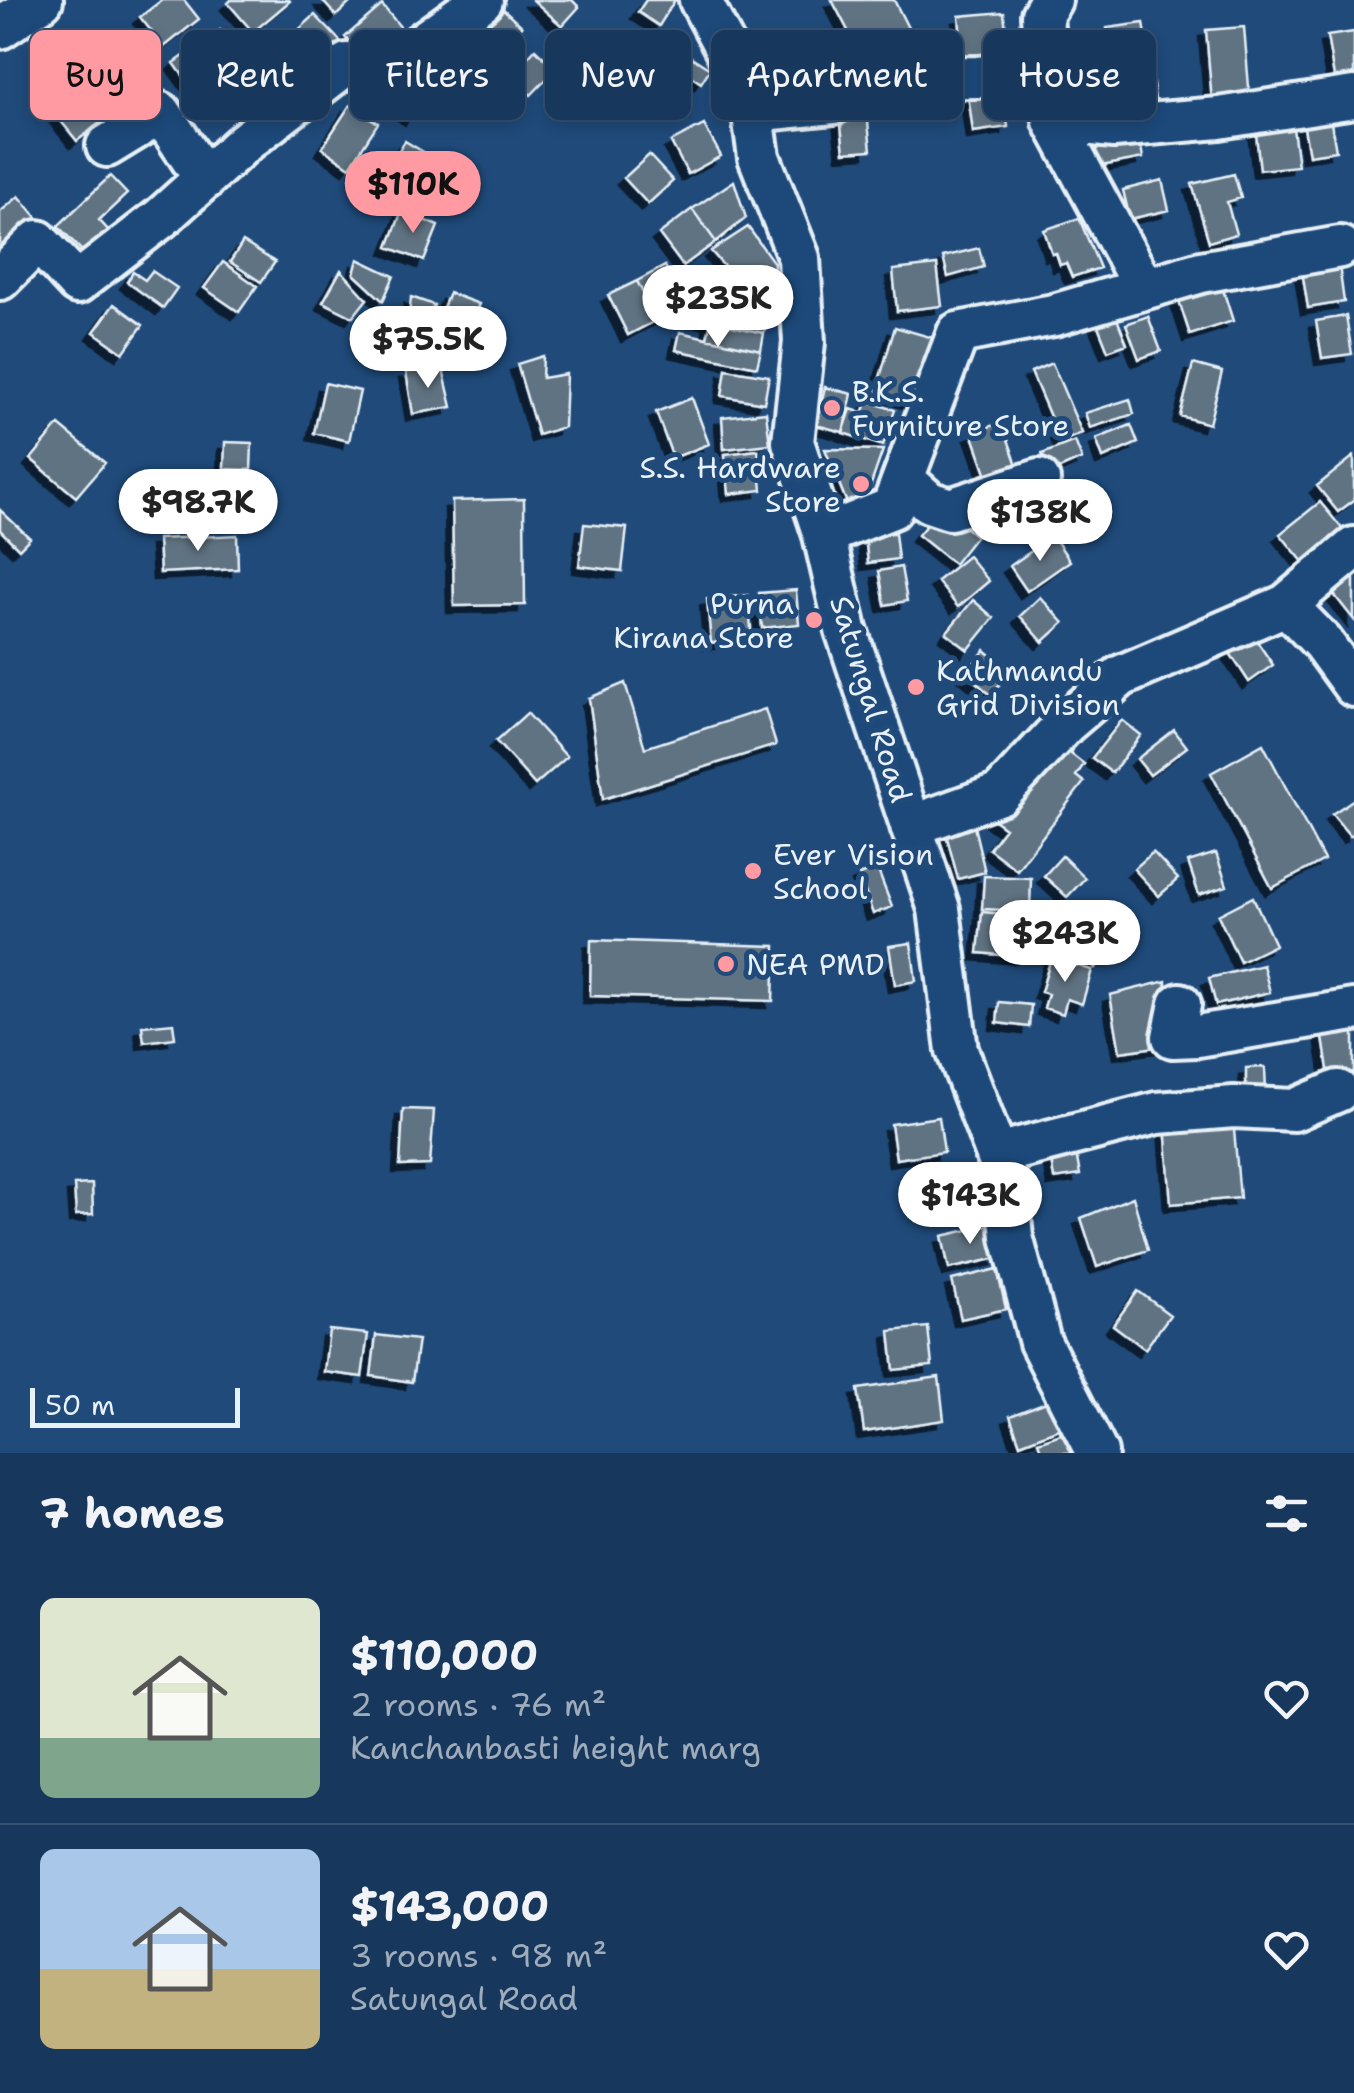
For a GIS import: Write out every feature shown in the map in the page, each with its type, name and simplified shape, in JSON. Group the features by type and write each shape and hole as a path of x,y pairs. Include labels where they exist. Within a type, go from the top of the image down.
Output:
{"street":[{"path":"0,28 42,0"},
{"path":"0,279 38,241 76,284 347,64 382,74 400,65 420,45 482,0"},
{"name":"Satungal Road","path":"700,0 716,30"},
{"path":"1043,30 1042,15 1050,0"},
{"path":"1054,120 1114,126 1219,118 1354,97"},
{"path":"107,146 161,113 205,178"},
{"name":"Satungal Road","path":"754,120 759,157 799,258 804,342 794,442 824,536 846,630 940,909 957,1050 1006,1179 1012,1237 1040,1342 1097,1453"},
{"path":"1054,120 1144,288"},
{"path":"824,536 892,508 958,333 1054,315 1201,272 1340,247"},
{"path":"904,479 929,502 950,509 1040,480"},
{"path":"911,826 1000,794 1066,724 1121,676 1286,604 1354,548"},
{"path":"1286,604 1322,642 1354,686"},
{"path":"1180,1004 1173,1038 1354,1010"},
{"path":"997,1154 1157,1114 1234,1107 1294,1110 1338,1092"}],"building":[{"path":"162,0 184,0 199,19 164,47 161,30 150,30 140,17"},
{"path":"231,0 290,1 255,30 228,3"},
{"path":"322,0 353,0 336,16"},
{"path":"533,0 572,0 579,7 562,26"},
{"path":"646,0 675,0 659,26 638,12"},
{"path":"832,0 894,0 909,30 848,30"},
{"path":"382,5 402,29 401,30 353,30"},
{"path":"500,6 522,26 519,30 497,30 487,20"},
{"path":"1004,12 1006,30 983,30 983,61 963,63 959,16"},
{"path":"315,15 329,30 298,30"},
{"path":"1144,23 1145,30 1107,30"},
{"path":"1244,27 1250,99 1212,102 1206,30"},
{"path":"330,31 341,42 330,53"},
{"path":"1354,32 1354,74 1334,77 1327,36"},
{"path":"535,49 545,59 545,80 531,95 525,89 525,60"},
{"path":"691,57 710,69 701,83 691,76"},
{"path":"983,85 983,120 1007,120 1008,127 973,132 967,87"},
{"path":"350,105 350,120 378,123 350,167 322,148"},
{"path":"1330,117 1336,151 1309,155 1303,122"},
{"path":"60,120 104,120 77,141"},
{"path":"840,120 868,120 871,150 844,152"},
{"path":"1292,120 1298,166 1260,170 1255,125"},
{"path":"704,125 721,156 688,174 671,142"},
{"path":"1138,130 1143,158 1091,168 1086,139"},
{"path":"405,141 425,153 404,187 384,174"},
{"path":"649,155 673,181 648,204 624,178"},
{"path":"1234,174 1241,198 1227,202 1236,234 1209,242 1192,184"},
{"path":"110,176 127,194 99,220 110,232 86,255 58,226"},
{"path":"1162,180 1169,210 1130,219 1123,190"},
{"path":"734,181 746,218 716,242 692,209"},
{"path":"19,196 41,222 0,257 0,212"},
{"path":"692,209 716,242 683,266 659,234"},
{"path":"402,211 438,226 424,261 388,247"},
{"path":"1079,218 1100,268 1072,277 1066,263 1060,265 1056,253 1052,254 1044,230"},
{"path":"748,227 774,263 770,307 740,300 740,285 711,251"},
{"path":"243,242 275,262 261,282 230,262"},
{"path":"979,248 984,267 948,277 943,257"},
{"path":"358,259 394,276 383,301 354,274"},
{"path":"223,262 257,286 239,312 204,288"},
{"path":"937,265 942,306 897,311 893,270"},
{"path":"1339,265 1344,302 1308,308 1302,271"},
{"path":"665,266 685,306 657,320 637,281"},
{"path":"341,270 367,299 353,317 323,302"},
{"path":"152,271 177,288 163,308 127,282 133,272 145,280"},
{"path":"637,281 657,320 628,335 608,295"},
{"path":"1221,283 1233,321 1190,335 1178,298"},
{"path":"704,292 770,307 764,333 699,319"},
{"path":"449,293 479,304 466,336 436,325"},
{"path":"411,297 434,305 420,343 408,328"},
{"path":"114,304 143,325 123,353 94,332"},
{"path":"1112,306 1127,344 1108,351 1093,313"},
{"path":"1148,316 1161,351 1139,359 1126,324"},
{"path":"1346,316 1352,354 1322,358 1316,321"},
{"path":"711,321 764,333 761,350 707,338"},
{"path":"895,327 937,339 919,404 876,391"},
{"path":"680,332 761,350 757,367 676,350"},
{"path":"543,356 542,378 566,374 564,427 538,435 517,364"},
{"path":"1052,363 1082,433 1061,442 1031,372"},
{"path":"1193,364 1222,372 1209,424 1180,416"},
{"path":"443,369 452,407 413,414 406,372"},
{"path":"726,369 769,376 764,403 722,396"},
{"path":"325,383 360,391 349,441 314,433"},
{"path":"825,387 852,394 843,432 816,425"},
{"path":"692,398 709,444 673,458 656,412"},
{"path":"1130,399 1134,414 1090,428 1085,413"},
{"path":"868,401 895,410 883,446 843,433 851,409 863,413"},
{"path":"766,412 770,444 724,449 722,417"},
{"path":"1002,422 1019,471 989,481 972,433"},
{"path":"59,425 105,463 76,497 31,459"},
{"path":"1131,425 1138,443 1103,458 1096,439"},
{"path":"1075,441 1082,459 1050,473 1042,454"},
{"path":"225,442 252,443 251,470 224,469"},
{"path":"825,449 883,450 867,496 849,508"},
{"path":"758,450 762,490 729,494 725,454"},
{"path":"1354,456 1354,500 1338,512 1317,486"},
{"path":"524,499 525,605 454,606 452,501"},
{"path":"1320,502 1344,531 1305,564 1280,534"},
{"path":"941,507 976,536 954,564 918,535"},
{"path":"0,510 30,538 19,549 0,530"},
{"path":"584,524 627,528 622,571 579,566"},
{"path":"895,533 898,559 868,563 865,536"},
{"path":"237,535 238,569 160,573 158,539"},
{"path":"1053,536 1070,561 1027,591 1010,566"},
{"path":"968,556 989,581 958,607 937,581"},
{"path":"901,567 907,601 885,605 879,571"},
{"path":"1354,574 1354,620 1332,592"},
{"path":"796,590 799,624 762,628 759,593"},
{"path":"748,595 752,639 711,643 707,599"},
{"path":"1040,597 1064,623 1043,642 1020,616"},
{"path":"973,600 994,618 968,650 946,633"},
{"path":"1254,637 1273,665 1249,682 1230,653"},
{"path":"985,650 1010,671 991,695 965,673"},
{"path":"625,683 645,748 765,709 776,745 603,799 589,698"},
{"path":"527,713 567,757 535,785 496,741"},
{"path":"1122,720 1141,735 1112,773 1092,758"},
{"path":"1174,730 1187,747 1150,775 1137,759"},
{"path":"1057,743 1084,764 1076,776 1084,782 1017,870 989,849 1005,828 990,817"},
{"path":"1263,744 1324,860 1272,888 1211,773"},
{"path":"1354,799 1354,834 1350,836 1332,814"},
{"path":"972,818 985,872 958,879 944,826"},
{"path":"1153,852 1178,879 1159,896 1134,869"},
{"path":"1216,853 1227,886 1199,895 1188,862"},
{"path":"1062,856 1085,878 1067,897 1044,876"},
{"path":"877,868 892,907 873,914 859,875"},
{"path":"984,876 1031,878 1030,911 982,909"},
{"path":"1253,897 1275,945 1240,962 1218,915"},
{"path":"1088,906 1121,945 1095,968 1061,930"},
{"path":"982,912 1027,916 1023,957 978,953"},
{"path":"591,940 775,946 773,1001 590,996"},
{"path":"911,943 916,981 895,985 889,946"},
{"path":"1051,958 1092,970 1082,1004 1067,999 1063,1014 1044,1008 1048,994 1041,992"},
{"path":"1263,965 1270,992 1216,1005 1209,978"},
{"path":"1166,981 1164,1046 1120,1052 1110,995"},
{"path":"999,1002 1031,1005 1029,1027 997,1023"},
{"path":"173,1023 175,1038 144,1042 142,1026"},
{"path":"1354,1026 1354,1072 1329,1076 1322,1031"},
{"path":"1265,1067 1266,1093 1246,1094 1246,1068"},
{"path":"403,1109 434,1110 430,1165 400,1166"},
{"path":"939,1117 944,1152 896,1159 891,1124"},
{"path":"1233,1118 1240,1198 1171,1204 1165,1124"},
{"path":"1074,1142 1080,1175 1054,1179 1049,1146"},
{"path":"983,1169 987,1198 938,1205 934,1176"},
{"path":"92,1184 93,1214 76,1215 74,1185"},
{"path":"1133,1197 1148,1250 1097,1267 1081,1218"},
{"path":"990,1225 998,1258 949,1269 942,1236"},
{"path":"997,1269 1006,1309 961,1319 952,1280"},
{"path":"1138,1291 1170,1315 1145,1349 1113,1325"},
{"path":"928,1327 932,1366 894,1370 890,1331"},
{"path":"329,1330 368,1334 362,1377 324,1372"},
{"path":"376,1335 418,1340 412,1382 371,1376"},
{"path":"939,1377 944,1420 864,1432 858,1389"},
{"path":"1054,1399 1064,1427 1020,1444 1010,1416"},
{"path":"1072,1430 1080,1453 1042,1453 1038,1442"}],"place":[{"name":"B.K.S. Furniture Store","path":"832,408"},
{"name":"S.S. Hardware Store","path":"861,484"},
{"name":"Purna Kirana Store","path":"814,620"},
{"name":"Kathmandu Grid Division","path":"916,687"},
{"name":"Ever Vision School","path":"753,871"},
{"name":"NEA PMD","path":"726,964"}]}
